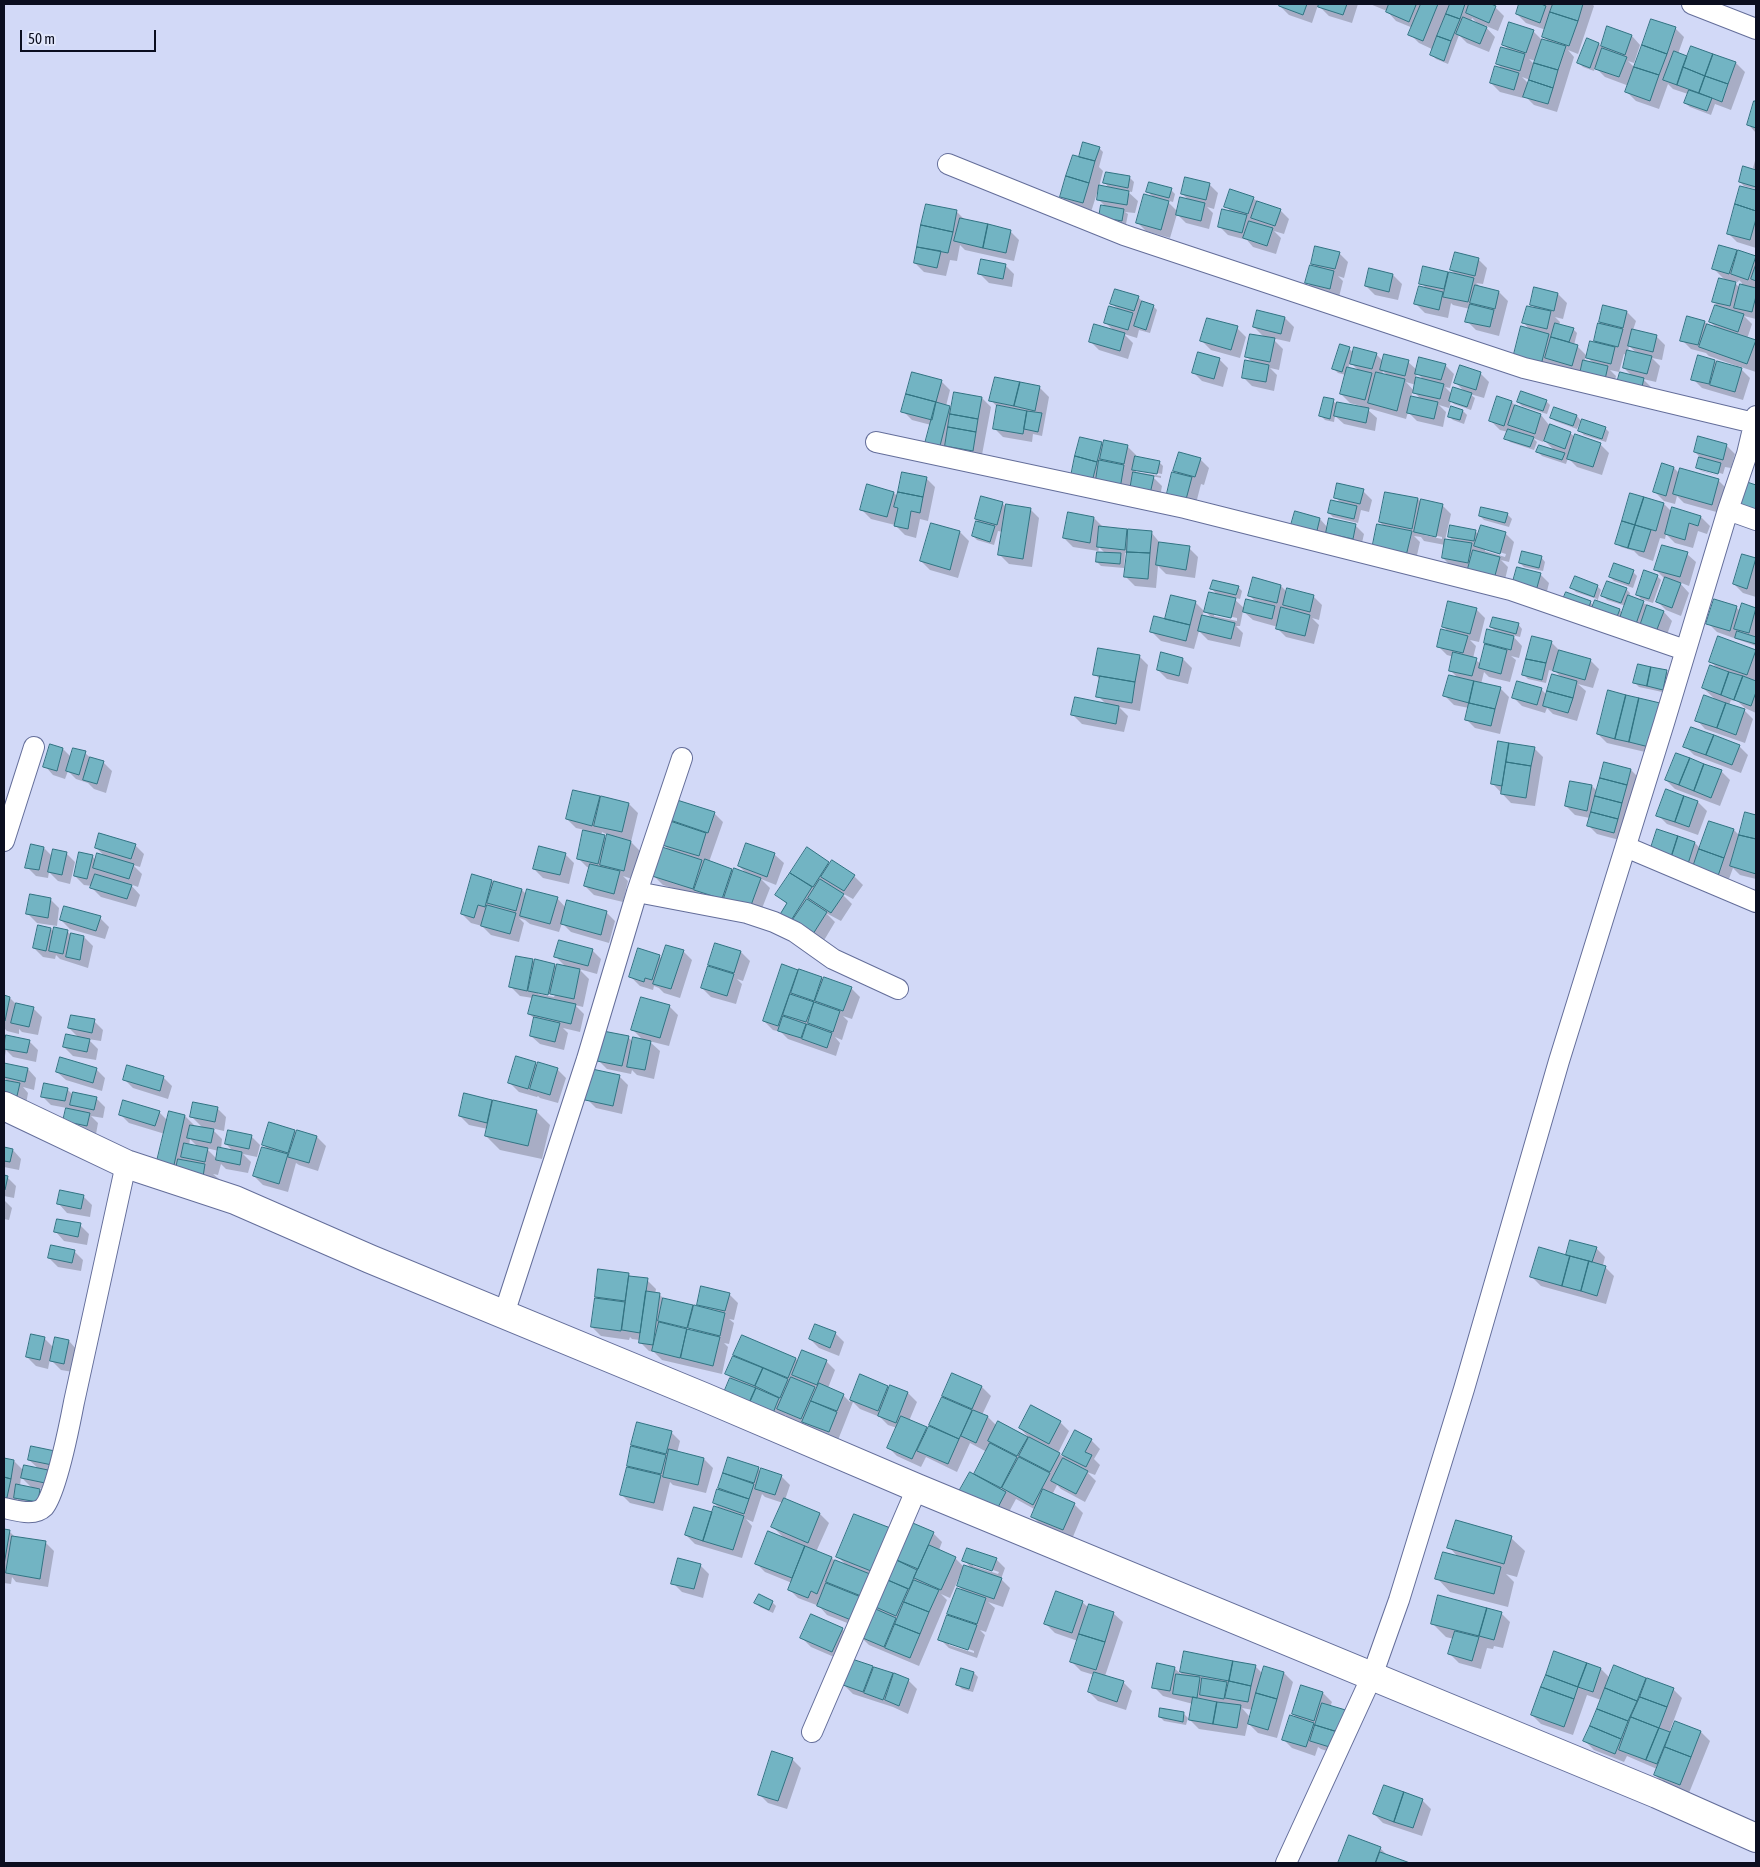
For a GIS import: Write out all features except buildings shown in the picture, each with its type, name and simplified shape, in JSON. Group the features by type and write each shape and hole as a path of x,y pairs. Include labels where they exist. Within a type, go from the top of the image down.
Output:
{"main road":[{"path":"4,1106 126,1164 235,1200 370,1259 917,1488 1657,1794 1756,1838"}],"street":[{"path":"1692,4 1756,29"},
{"path":"948,164 1124,235 1524,368 1755,420 1748,454 1728,510 1559,1061 1461,1399 1398,1600 1372,1676 1286,1863"},
{"path":"876,442 1185,508 1502,588 1686,650"},
{"path":"1728,510 1756,520"},
{"path":"4,841 34,747"},
{"path":"504,1314 587,1059 637,892 682,758"},
{"path":"1626,846 1756,902"},
{"path":"637,892 747,914 774,922 795,932 833,959 898,989"},
{"path":"4,1508 37,1512 44,1507 50,1496 65,1444 126,1164"},
{"path":"812,1732 917,1488"}]}
